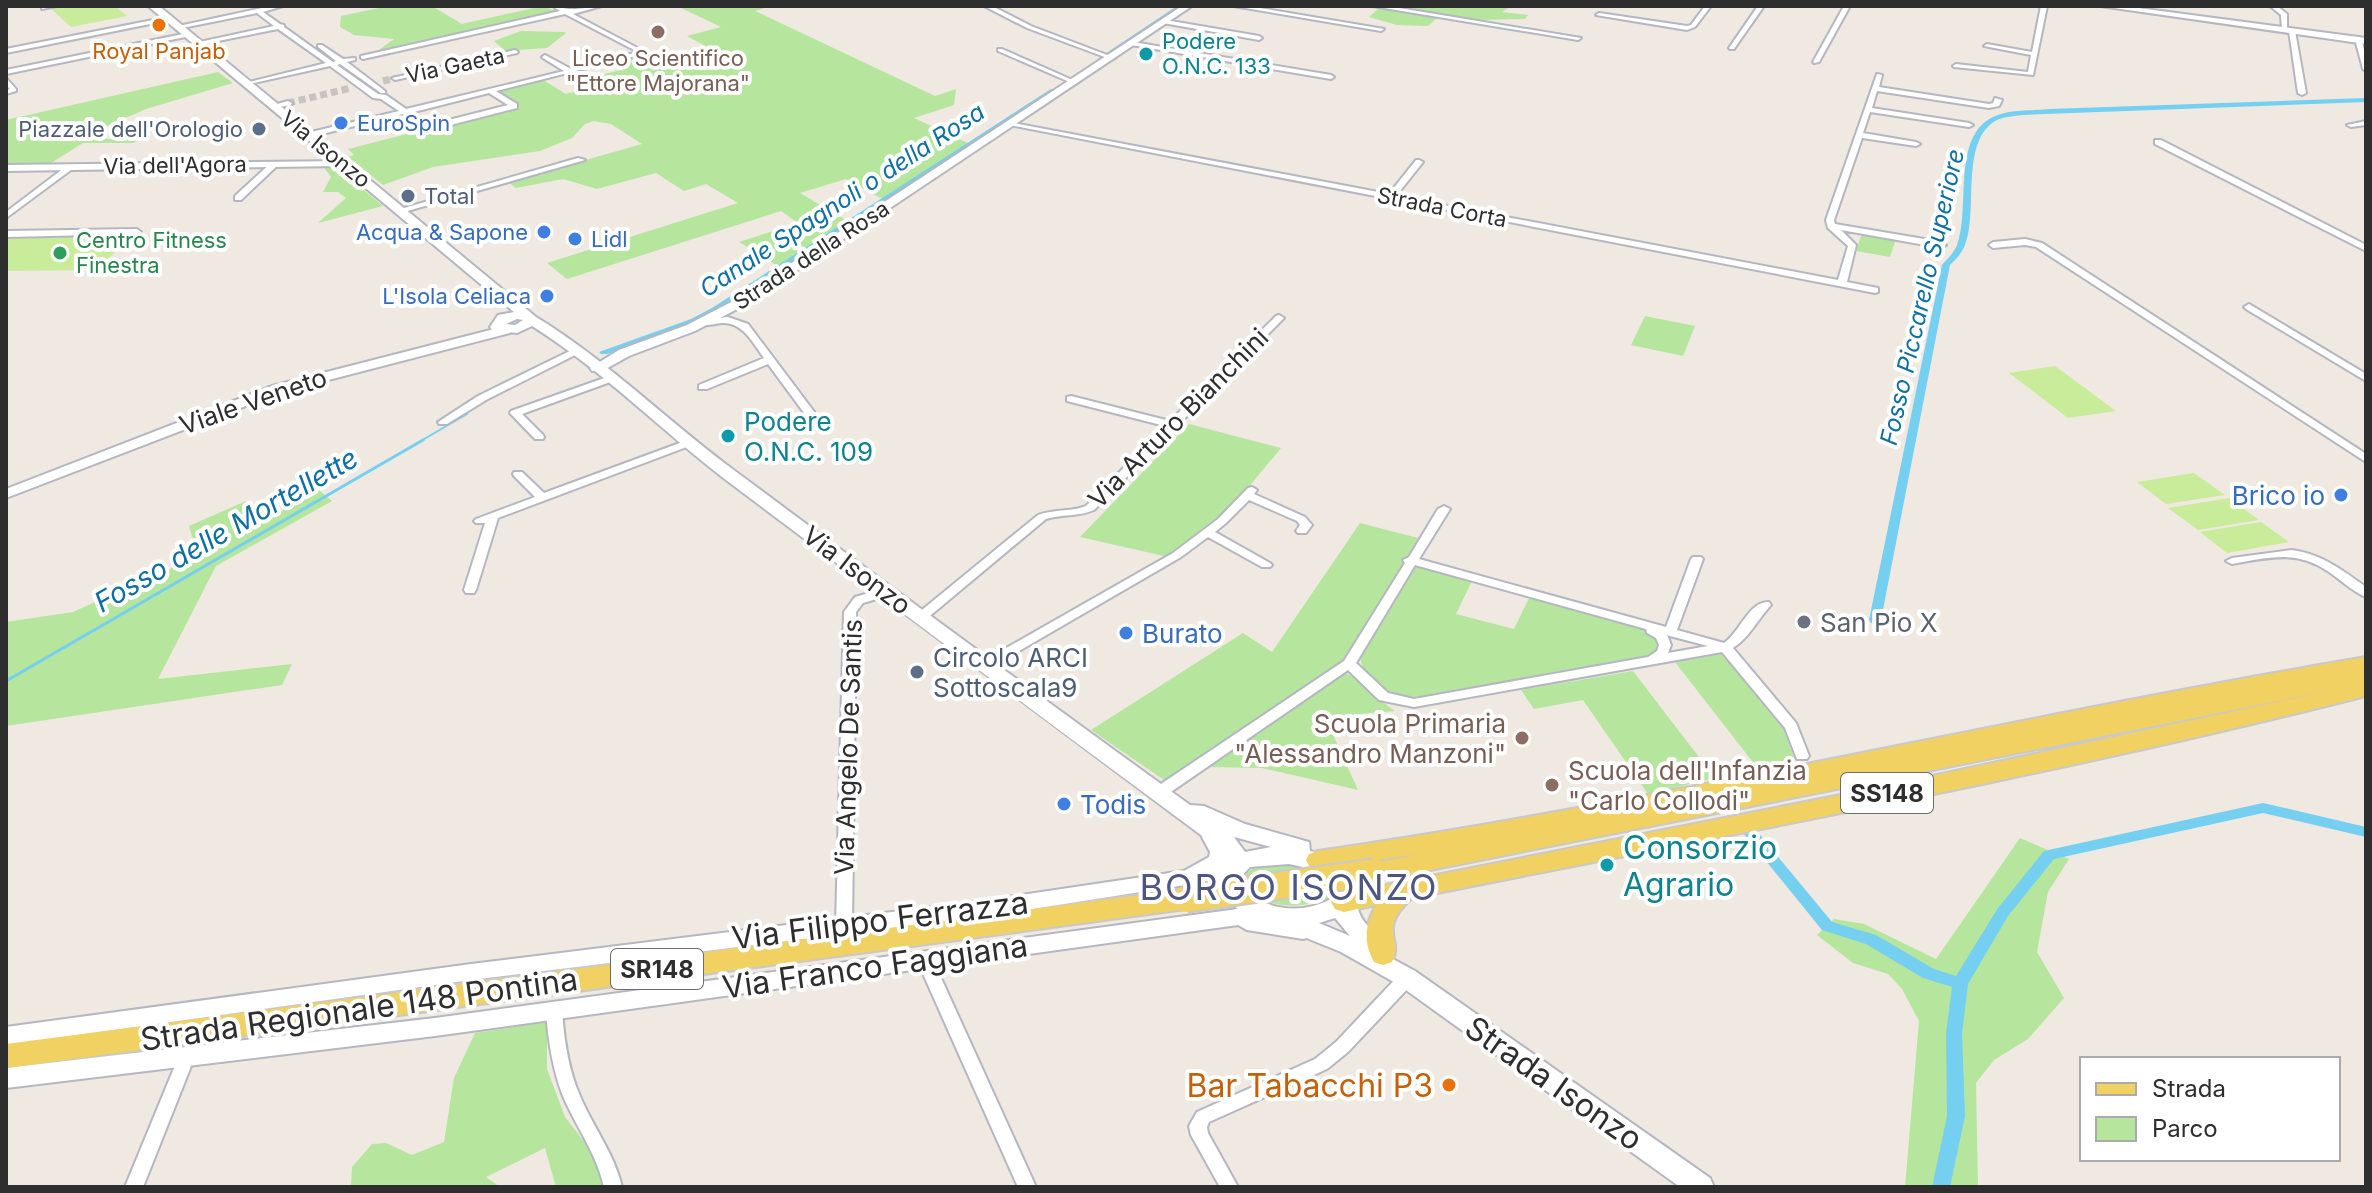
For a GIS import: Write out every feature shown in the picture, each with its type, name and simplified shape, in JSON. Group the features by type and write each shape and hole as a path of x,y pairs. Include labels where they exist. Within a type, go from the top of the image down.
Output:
{"main road":[{"name":"Via Isonzo","path":"153,6 528,318 562,339 688,443 984,666 1160,792 1216,827"},
{"path":"499,293 505,308 506,325 528,318"},
{"name":"Via Isonzo","path":"506,325 562,339"},
{"path":"1216,827 1272,855 1318,860 1347,856 1448,841 1805,764 2366,664"},
{"name":"Strada Regionale 148 Pontina","path":"6,1056 1188,888 1375,872 2363,689"},
{"name":"SS148","path":"1344,902 1871,797 2363,689"},
{"path":"1216,827 1347,856"},
{"path":"1216,827 1234,851 1233,868 1227,880 1232,890 1251,906 1320,933 1407,978"},
{"path":"1188,888 1220,857 1216,827"},
{"path":"1233,868 1272,855"},
{"path":"1318,860 1341,873 1347,885 1344,902 1346,915 1352,926 1407,978"},
{"path":"1383,955 1379,921 1389,903 1406,889"},
{"path":"1274,914 1316,915 1344,902"},
{"name":"Strada Isonzo","path":"1407,978 1701,1187"}],"street":[{"path":"44,8 54,6"},
{"path":"6,51 280,6"},
{"path":"310,135 644,53 554,6"},
{"path":"363,57 599,6"},
{"path":"987,6 1029,27 1107,56"},
{"name":"Strada della Rosa","path":"592,364 702,323 747,298 1074,82 1107,56 1133,44 1188,6"},
{"path":"1236,6 1381,29"},
{"path":"1375,6 1578,38"},
{"path":"1599,15 1687,28 1693,26 1708,6"},
{"path":"1732,48 1761,6"},
{"path":"1816,62 1847,6"},
{"path":"1956,66 2027,76 2032,74 2044,6"},
{"path":"2104,6 2362,40 2366,69"},
{"path":"2273,6 2284,14 2302,93"},
{"path":"259,8 289,24 372,83 384,93 383,97"},
{"path":"259,8 260,13 330,64 428,128 514,106 491,91"},
{"path":"1165,22 1259,38"},
{"path":"198,43 289,24"},
{"path":"6,72 188,35"},
{"path":"1133,44 1331,77"},
{"path":"1987,46 2035,54"},
{"path":"1000,50 1074,82"},
{"name":"Via Gaeta","path":"395,78 515,52"},
{"path":"545,57 570,71"},
{"path":"247,84 353,59"},
{"path":"1852,245 1831,226 1830,221 1879,75"},
{"path":"6,80 14,90 6,92"},
{"name":"Via Gaeta","path":"351,88 383,81"},
{"path":"1874,88 1989,106 1998,100"},
{"path":"274,106 288,103"},
{"path":"1867,109 1969,125"},
{"path":"2351,125 2366,123"},
{"name":"Strada Corta","path":"1008,124 1875,290"},
{"path":"1859,135 1916,144"},
{"path":"2158,142 2366,248"},
{"path":"401,210 581,160"},
{"path":"1391,197 1419,162"},
{"name":"Via dell'Agora","path":"6,168 343,163"},
{"path":"238,198 275,164"},
{"path":"6,216 71,167"},
{"path":"1831,226 1942,245"},
{"path":"1842,283 1858,230"},
{"path":"6,234 137,232"},
{"path":"1993,245 2025,242 2039,245 2366,459"},
{"path":"2249,307 2366,378"},
{"name":"Via Arturo Bianchini","path":"921,617 1042,517 1057,512 1079,513 1090,508 1279,318"},
{"path":"702,323 724,320 743,325 820,427"},
{"name":"Viale Veneto","path":"6,487 259,390 506,325"},
{"name":"Viale Veneto","path":"6,494 277,389 506,325"},
{"path":"703,387 771,359"},
{"path":"443,422 505,386 592,364"},
{"path":"539,437 515,413 592,364"},
{"path":"1071,399 1172,425"},
{"path":"480,521 688,443"},
{"path":"518,474 542,498"},
{"path":"984,666 1166,561 1208,533 1250,492 1301,519 1306,523 1302,531"},
{"path":"1160,792 1349,664 1409,560 1444,509"},
{"path":"470,590 493,516"},
{"path":"1208,533 1266,565"},
{"path":"2232,561 2290,551 2304,552 2318,558 2366,593"},
{"path":"1670,632 1697,559"},
{"path":"1409,560 1725,647 1791,726 1805,764"},
{"name":"Via Angelo De Santis","path":"844,925 850,612 856,602 886,592"},
{"path":"1349,664 1384,697 1414,703 1725,647 1737,642 1749,619 1765,605"},
{"path":"1626,620 1653,630 1663,639 1663,650 1653,659"},
{"name":"Via Filippo Ferrazza","path":"6,1036 844,925 1188,888 1233,868"},
{"name":"Via Franco Faggiana","path":"6,1078 554,1010 924,958 1274,914"},
{"path":"1209,921 1255,923 1320,933"},
{"path":"924,958 1027,1187"},
{"path":"1229,1187 1200,1135 1198,1126 1203,1117 1321,1064 1342,1047 1407,978"},
{"path":"554,1010 557,1047 565,1080 605,1158 613,1187"},
{"path":"134,1187 187,1056"}],"green space":[{"path":"115,6 127,16 71,27 50,8"},
{"path":"388,6 432,6 462,24 543,6 555,11 379,50 394,39 354,35 340,27 341,16"},
{"path":"677,6 771,6 755,11 935,96 956,89 954,105 914,118 970,144 886,201 846,179 800,193 851,223 781,268 739,242 798,223 781,211 567,279 547,263 738,203 706,184 684,191 656,173 597,189 563,179 516,188 508,182 642,144 611,124 594,121 585,124 572,138 540,151 433,167 383,185 348,157 354,155 348,149 517,106 500,91 543,80 566,94 599,85 588,78 621,70 610,63 661,50 674,57 709,48 687,36 721,27"},
{"path":"1417,6 1506,6 1510,7 1502,12 1528,15 1525,19 1476,20 1432,14 1430,16 1438,17 1428,26 1397,25 1369,17 1379,8 1408,13"},
{"path":"521,31 566,33 547,48 505,51 494,41"},
{"path":"218,72 233,83 146,109 82,137 136,141 134,143 83,143 51,163 6,164 6,120"},
{"path":"322,165 336,167 383,206 318,223 346,198 338,192 323,192 331,177"},
{"path":"1862,233 1896,239 1890,257 1856,251"},
{"name":"Centro Fitness Finestra","path":"135,235 95,270 6,271 6,237"},
{"path":"1645,316 1695,326 1683,356 1631,345"},
{"path":"2055,366 2116,411 2068,418 2009,373"},
{"path":"1189,424 1281,448 1228,512 1168,557 1080,537"},
{"path":"2194,473 2225,495 2166,504 2137,482"},
{"path":"319,490 332,501 216,566 158,679 292,664 282,685 6,726 6,622 73,612 198,556 189,526 246,501 269,518"},
{"path":"2229,498 2259,520 2198,530 2168,508"},
{"path":"2261,522 2289,542 2227,553 2200,532"},
{"path":"1360,523 1418,538 1355,649 1342,663 1164,780 1091,730 1243,633 1272,652"},
{"path":"1421,566 1472,581 1456,614 1514,629 1530,596 1641,627 1657,639 1656,651 1647,656 1401,697 1371,679 1360,657 1410,569"},
{"path":"1726,653 1782,725 1796,763 1759,770 1675,662"},
{"path":"1633,671 1715,778 1648,794 1583,700 1534,709 1521,690"},
{"path":"1347,674 1395,711 1325,717 1358,790 1262,768 1208,767 1341,675"},
{"path":"2020,838 2069,859 2048,892 2037,952 2064,998 2028,1039 1994,1060 1976,1083 1978,1187 1905,1187 1919,1021 1902,989 1888,974 1853,963 1817,935 1834,919 1864,924 1936,959"},
{"path":"1289,863 1310,868 1335,885 1332,897 1304,905 1282,905 1253,894 1242,880 1256,867"},
{"path":"547,1022 547,1069 565,1117 597,1158 604,1187 556,1187 545,1148 486,1177 500,1187 351,1187 352,1167 372,1144 386,1143 412,1155 444,1142 454,1078 475,1033"}],"waterway":[{"name":"Canale Spagnoli o della Rosa","path":"1102,58 1181,6"},
{"name":"Canale Spagnoli o della Rosa","path":"604,352 694,321 715,310 1053,90"},
{"name":"Fosso Piccarello Superiore","path":"1875,620 1946,265 1961,245 1971,157 1983,127 2001,117 2049,111 2366,100"},
{"name":"Fosso delle Mortellette","path":"419,442 467,414"},
{"name":"Fosso delle Mortellette","path":"6,681 423,440"},
{"path":"1960,983 2003,912 2049,855 2263,808 2366,832"},
{"name":"Fosso Piccarello Superiore","path":"1751,834 1827,926 1871,939 1929,974 1960,983"},
{"path":"1941,1187 1956,1116 1954,1034 1960,983"}],"tunnel":[{"path":"383,81 395,78"},
{"path":"288,103 351,88"}],"place":[{"name":"Royal Panjab","path":"159,25"},
{"name":"Liceo Scientifico \"Ettore Majorana\"","path":"658,32"},
{"name":"Podere O.N.C. 133","path":"1146,54"},
{"name":"EuroSpin","path":"341,123"},
{"name":"Piazzale dell'Orologio","path":"259,129"},
{"name":"Total","path":"408,196"},
{"name":"Acqua & Sapone","path":"544,232"},
{"name":"Lidl","path":"575,239"},
{"name":"Centro Fitness Finestra","path":"60,253"},
{"name":"L'Isola Celiaca","path":"547,296"},
{"name":"Podere O.N.C. 109","path":"728,436"},
{"name":"Brico io","path":"2341,495"},
{"name":"San Pio X","path":"1804,622"},
{"name":"Burato","path":"1126,633"},
{"name":"Circolo ARCI Sottoscala9","path":"917,672"},
{"name":"Scuola Primaria \"Alessandro Manzoni\"","path":"1522,738"},
{"name":"Scuola dell'Infanzia \"Carlo Collodi\"","path":"1552,785"},
{"name":"Todis","path":"1064,804"},
{"name":"Consorzio Agrario","path":"1607,865"},
{"name":"Bar Tabacchi P3","path":"1449,1085"}],"district":[{"name":"BORGO ISONZO","path":"1289,887"}]}
